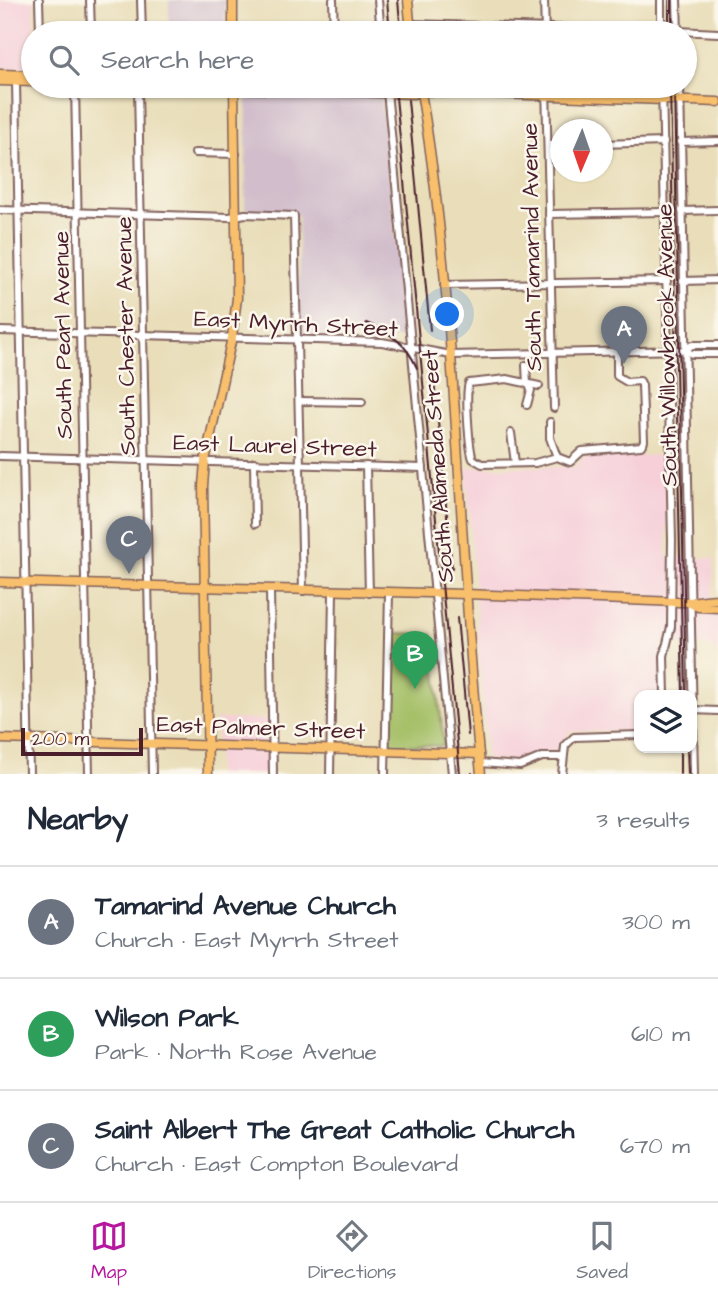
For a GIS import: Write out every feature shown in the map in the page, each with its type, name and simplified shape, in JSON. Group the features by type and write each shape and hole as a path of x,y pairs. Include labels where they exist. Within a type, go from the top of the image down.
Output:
{"main road":[{"path":"233,0 233,21"},
{"path":"408,0 410,21"},
{"path":"0,74 21,75"},
{"path":"0,81 21,82"},
{"path":"208,774 203,486 205,461 232,337 237,298 238,215 234,98"},
{"name":"South Alameda Street","path":"422,98 429,142 451,355 466,594 481,774"},
{"path":"585,98 718,102"},
{"path":"0,582 466,594 690,603 698,607 718,608"},
{"path":"690,603 699,599 718,599"},
{"name":"East Palmer Street","path":"0,739 450,753 479,759"}],"street":[{"path":"39,0 40,21"},
{"path":"90,0 91,21"},
{"path":"141,0 142,21"},
{"path":"333,0 334,21"},
{"path":"378,0 380,21"},
{"path":"544,0 545,21"},
{"path":"661,0 661,21"},
{"path":"677,0 678,21"},
{"path":"697,32 718,33"},
{"path":"16,82 29,774"},
{"name":"South Pearl Avenue","path":"75,98 89,774"},
{"name":"South Chester Avenue","path":"138,98 152,774"},
{"name":"South Alameda Street","path":"388,98 452,774"},
{"name":"South Tamarind Avenue","path":"547,98 554,408"},
{"name":"South Willowbrook Avenue","path":"662,100 671,350 672,520 671,627 664,656 664,690"},
{"name":"South Willowbrook Avenue","path":"677,100 684,281 692,690"},
{"path":"680,142 718,141"},
{"path":"613,144 664,142"},
{"path":"195,153 236,154"},
{"path":"682,211 718,210"},
{"path":"0,211 294,216 303,591"},
{"path":"549,214 665,212"},
{"path":"684,281 718,280"},
{"path":"444,285 667,281"},
{"name":"East Myrrh Street","path":"0,331 382,342 451,355 685,350"},
{"path":"718,345 692,345 685,350 692,354 718,354"},
{"path":"539,386 514,380 490,379 469,383 470,445 473,459 482,464 541,462 557,457 570,462 582,451 641,446 642,385 640,382 627,382 617,376 617,351"},
{"path":"526,365 530,390 527,405"},
{"path":"300,401 362,402"},
{"path":"550,422 550,438 557,457"},
{"path":"511,433 515,463"},
{"name":"East Laurel Street","path":"0,456 423,468"},
{"path":"254,463 255,524"},
{"path":"366,466 369,593"},
{"path":"270,590 273,774"},
{"path":"330,774 333,592"},
{"path":"385,774 389,593"},
{"path":"697,710 718,711"},
{"path":"562,774 562,757 568,740 583,735 634,735"},
{"name":"South Willowbrook Avenue","path":"694,753 694,774"},
{"path":"479,759 520,766 542,757 562,757"}],"shaded area":[{"path":"0,0 34,0 34,21 21,21 21,68 0,68"},
{"path":"169,0 225,0 226,21 169,21"},
{"path":"247,98 381,98 406,338 300,336 298,216 292,212 245,210"},
{"path":"667,455 667,558 714,558 712,611 718,612 718,654 711,646 663,642 662,690 634,690 634,731 570,731 558,749 518,761 487,760 466,467 575,467 585,457"},
{"path":"217,719 269,720 270,774 217,774"}],"green space":[{"path":"393,633 432,634 444,746 390,745"}],"tram line":[{"path":"669,0 669,21"},
{"path":"670,98 683,690"},
{"path":"680,753 680,774"}],"railway":[{"path":"387,0 389,21"},
{"path":"398,0 400,21"},
{"path":"672,0 672,21"},
{"path":"396,98 460,774"},
{"path":"674,98 686,690"},
{"path":"408,100 430,330"},
{"path":"366,323 397,340 417,368"},
{"path":"433,369 452,568"},
{"path":"457,618 468,735"},
{"path":"687,753 688,774"}],"place":[{"name":"Tamarind Avenue Church","path":"624,364"},
{"name":"Saint Albert The Great Catholic Church","path":"129,574"},
{"name":"Wilson Park","path":"415,689"}]}
